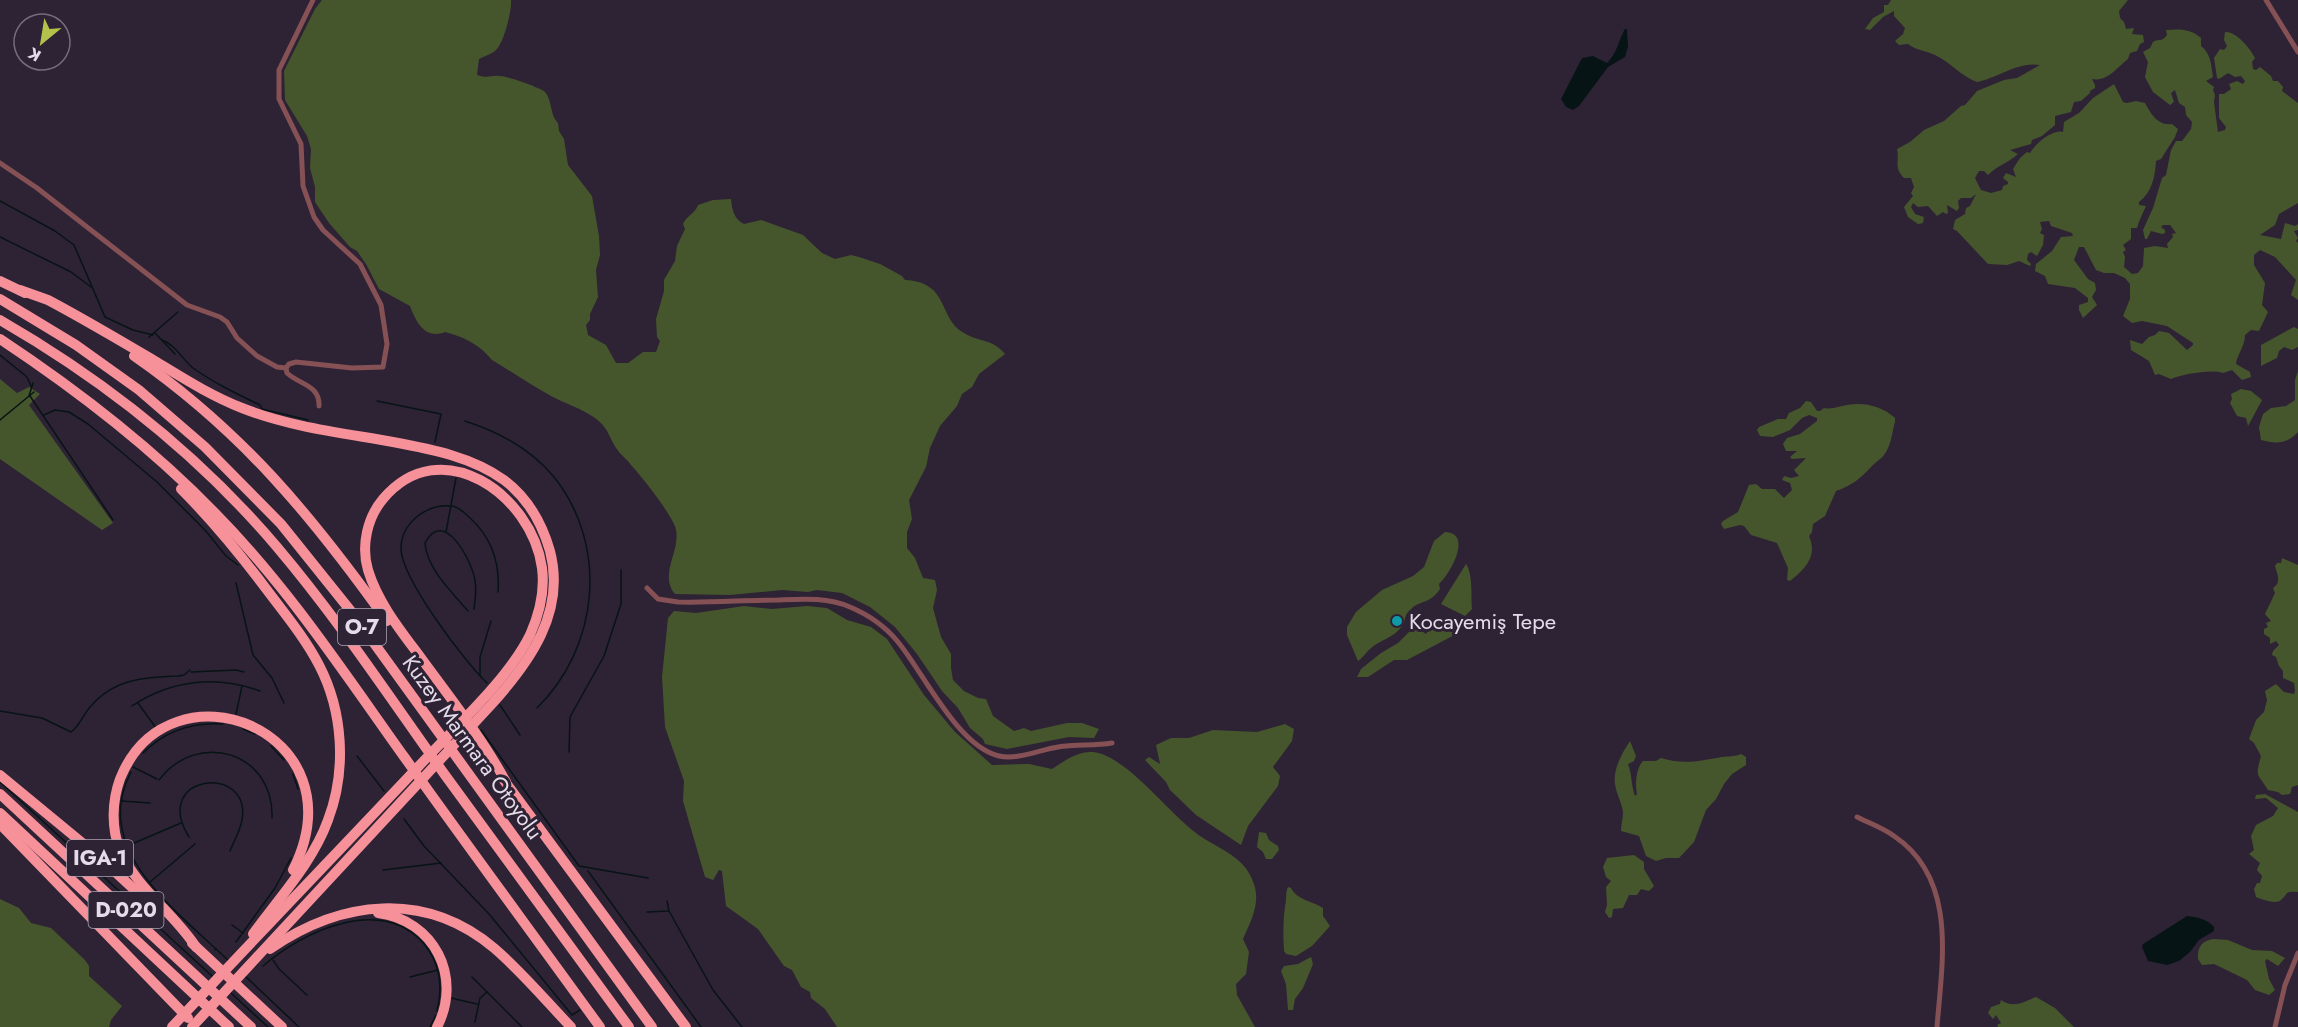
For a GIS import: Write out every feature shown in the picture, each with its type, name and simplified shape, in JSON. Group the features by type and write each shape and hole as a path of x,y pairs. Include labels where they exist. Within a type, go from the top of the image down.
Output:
{"highway":[{"path":"0,281 87,326 138,358 188,396 246,448 311,519 473,743 506,782 686,1027"},
{"path":"20,290 48,300 205,391 242,408 274,420 413,446 471,462 489,471 504,480 530,507 546,538 552,559 553,599 544,632 520,672 475,715 173,1025"},
{"name":"Kuzey Marmara Otoyolu","path":"0,299 76,345 139,390 205,447 281,524 350,610 652,1027"},
{"name":"Kuzey Marmara Otoyolu","path":"0,320 75,366 163,433 216,482 276,546 351,643 629,1027"},
{"path":"0,339 113,421 170,469 226,524 312,628 600,1027"},
{"path":"45,370 71,395 146,456 209,518 250,568 309,648 330,688 337,714 340,762 335,800 328,821 317,843 282,896 233,962"},
{"path":"475,715 528,639 539,608 542,570 539,554 527,524 505,496 489,484 465,473 436,470 421,473 403,481 377,507 365,543 368,569 377,592 390,615 493,758 506,782"},
{"path":"196,947 188,934 151,896 130,868 120,849 114,817 118,786 133,756 154,735 176,723 195,718 220,717 248,723 272,737 292,759 300,774 308,810 308,830 289,877 261,923"},
{"name":"IGA-1","path":"0,775 97,855 282,1027"},
{"path":"192,1027 245,971 406,788"},
{"name":"D-020","path":"0,794 251,1027"},
{"name":"D-020","path":"0,813 229,1027"},
{"path":"0,824 197,1027"},
{"path":"245,971 281,942 324,920 352,911 388,908 426,912 469,930 494,948 572,1027"},
{"path":"324,920 358,913 379,913 404,920 426,936 440,955 446,976 446,1004 437,1027"},
{"name":"IGA-1","path":"243,991 265,1005 290,1027"}],"street":[{"path":"285,368 296,362 352,368 383,367 387,354 381,305 371,283 353,256 323,230 314,217 303,186 301,144 279,99 279,69 313,0"},
{"path":"2266,0 2298,52"},
{"path":"0,163 62,207 187,305 220,317 227,322 244,346 257,356 277,367 285,368"},
{"path":"285,368 289,376 316,391 320,398 320,406"},
{"path":"647,588 653,597 678,602 813,599 850,606 888,630 962,730 982,748 998,756 1020,756 1057,747 1112,743"},
{"path":"1857,817 1894,835 1908,846 1931,879 1936,892 1941,909 1942,954 1937,1027"},
{"path":"2275,1027 2285,985 2298,954"}],"green space":[{"path":"322,0 511,0 509,18 502,41 494,51 479,59 477,75 509,78 545,92 549,99 553,116 564,139 568,165 592,196 599,236 600,255 596,270 598,297 586,325 588,335 606,345 616,363 628,363 643,352 656,352 660,341 657,337 656,319 664,291 664,280 675,261 677,246 685,229 683,224 698,205 713,200 731,199 734,214 744,224 761,220 803,235 822,253 835,259 851,255 859,257 880,264 905,280 919,282 930,287 937,294 956,327 1000,349 1005,354 979,374 972,387 962,394 957,406 940,426 930,448 926,467 909,500 912,519 907,532 907,548 915,558 923,578 935,580 937,590 933,608 941,637 951,654 953,680 964,691 986,699 993,716 1014,731 1024,728 1031,731 1067,723 1082,723 1099,729 1094,738 1069,737 1007,749 985,744 983,739 970,728 958,708 942,691 895,627 870,607 842,593 782,590 730,595 675,594 670,586 669,577 676,542 674,524 648,485 619,452 603,425 587,413 551,396 492,360 471,342 445,332 432,334 427,332 418,323 410,306 379,289 357,251 350,247 329,223 315,202 315,187 310,168 311,149 307,136 285,100 284,71 315,9"},
{"path":"1891,0 2128,0 2119,11 2120,18 2126,29 2134,28 2132,34 2143,35 2144,42 2140,44 2137,51 2130,53 2128,59 2112,74 2092,79 2095,88 2081,101 2074,102 2071,112 2055,116 2055,125 2042,136 2032,140 2031,144 2010,150 2018,154 1988,175 1984,171 1979,171 1975,178 1981,190 1991,193 2002,190 2003,186 2008,184 2003,178 2006,173 2016,177 2013,169 2020,158 2027,152 2030,153 2040,141 2054,133 2063,132 2064,122 2079,113 2093,98 2114,84 2123,102 2145,103 2152,115 2159,121 2172,124 2178,129 2161,159 2156,161 2152,184 2147,194 2139,202 2139,205 2146,206 2137,228 2131,228 2131,239 2123,245 2126,250 2123,252 2124,267 2132,274 2138,273 2143,266 2144,248 2155,246 2168,248 2167,244 2173,237 2172,234 2176,233 2170,225 2163,225 2161,227 2165,233 2151,231 2145,239 2143,230 2153,208 2162,178 2166,175 2171,150 2176,141 2182,141 2191,129 2192,122 2186,115 2185,107 2179,103 2175,90 2171,93 2174,102 2170,105 2153,92 2145,77 2148,62 2143,52 2150,48 2153,42 2162,40 2167,35 2166,30 2185,30 2201,38 2201,46 2207,52 2211,64 2213,77 2206,81 2214,87 2218,132 2225,130 2226,127 2219,118 2219,94 2224,94 2231,89 2229,84 2237,81 2243,84 2245,81 2241,76 2235,77 2228,73 2217,78 2214,58 2220,49 2224,50 2227,46 2224,40 2225,32 2234,34 2242,41 2255,58 2252,62 2253,69 2260,67 2271,76 2273,81 2278,81 2283,87 2282,91 2298,103 2298,203 2279,214 2275,225 2260,235 2281,239 2285,223 2295,226 2298,224 2298,230 2294,231 2298,238 2296,241 2298,243 2298,300 2291,295 2296,280 2275,257 2260,250 2254,255 2254,265 2265,283 2262,305 2268,312 2259,331 2251,330 2245,335 2236,364 2250,372 2251,377 2242,380 2232,370 2223,373 2182,375 2171,379 2159,374 2155,375 2149,361 2131,350 2130,340 2142,344 2159,331 2169,333 2187,350 2193,343 2167,326 2142,321 2132,323 2123,316 2130,299 2130,284 2125,278 2114,273 2096,270 2084,247 2079,247 2074,260 2088,279 2095,283 2096,290 2092,297 2097,305 2083,318 2079,305 2088,302 2088,298 2075,288 2048,284 2045,276 2035,271 2036,264 2052,251 2061,237 2073,236 2072,233 2051,226 2049,221 2040,222 2042,229 2040,233 2044,235 2043,245 2037,256 2031,252 2028,254 2027,260 2030,266 2019,261 2007,265 1988,264 1953,229 1955,220 1965,214 1966,208 1970,206 1976,194 1971,198 1961,198 1958,201 1957,211 1947,205 1948,213 1943,212 1937,216 1928,206 1918,207 1913,203 1911,207 1915,214 1924,217 1923,223 1918,224 1908,217 1904,207 1913,196 1911,193 1914,187 1911,178 1904,178 1899,170 1897,149 1924,130 1944,121 1965,105 1977,91 2004,80 2017,78 2040,65 2024,65 1977,82 1935,55 1908,44 1899,45 1895,41 1903,34 1905,28 1894,16 1894,11 1883,17 1870,30 1865,29 1873,18 1884,12 1884,5 1888,5"},
{"path":"2294,327 2298,329 2298,347 2292,350 2284,347 2279,351 2277,358 2261,366 2261,345"},
{"path":"2298,371 2298,432 2290,439 2281,442 2261,440 2259,427 2263,414 2271,408 2286,406 2295,400 2295,380"},
{"path":"0,379 17,393 29,387 40,394 29,405 113,523 102,530 0,459"},
{"path":"2241,389 2251,391 2262,400 2248,426 2246,418 2237,416 2230,403 2231,394"},
{"path":"1806,401 1811,402 1817,411 1853,404 1872,406 1890,414 1895,418 1895,422 1890,443 1884,455 1855,482 1836,491 1825,516 1813,524 1809,536 1811,556 1801,572 1790,581 1787,580 1788,568 1777,543 1751,535 1744,526 1724,529 1721,524 1738,512 1749,485 1756,484 1762,489 1775,489 1784,498 1792,490 1790,483 1782,480 1784,476 1791,478 1799,476 1794,470 1806,458 1792,459 1790,457 1797,451 1786,451 1783,444 1787,438 1800,434 1817,421 1817,418 1809,415 1802,418 1790,430 1773,437 1760,436 1757,430 1778,419 1786,419 1789,413 1800,408"},
{"path":"1445,532 1453,534 1458,539 1459,546 1454,563 1439,584 1440,589 1429,600 1410,610 1399,630 1375,645 1358,661 1347,635 1347,627 1356,612 1382,590 1413,576 1424,567 1434,541"},
{"path":"2282,558 2298,565 2298,785 2292,787 2290,794 2282,795 2268,790 2259,777 2261,756 2249,739 2256,720 2264,712 2267,700 2265,691 2276,684 2284,692 2294,694 2295,691 2294,683 2283,678 2283,671 2276,657 2272,655 2279,645 2276,641 2270,644 2270,638 2264,634 2264,629 2268,627 2266,623 2271,621 2265,614 2275,593 2273,588 2278,581 2275,566 2281,563"},
{"path":"1466,564 1471,579 1472,609 1465,616 1441,604"},
{"path":"744,606 772,609 807,606 827,608 847,620 871,627 887,639 924,695 955,732 992,765 1029,764 1052,769 1082,753 1102,754 1140,780 1188,827 1241,862 1254,884 1256,900 1243,939 1249,952 1246,974 1236,984 1237,995 1255,1027 837,1027 825,1009 811,998 810,992 801,987 792,970 784,966 758,929 726,906 722,871 719,870 713,880 705,877 683,801 684,781 665,727 662,677 668,618 674,611 696,613"},
{"path":"1450,618 1460,623 1460,632 1407,660 1394,660 1368,677 1357,677 1361,669 1398,643 1412,629 1426,634 1434,623"},
{"path":"1285,724 1294,729 1292,741 1273,767 1280,776 1278,786 1248,826 1241,845 1196,815 1170,790 1166,782 1145,760 1149,757 1160,764 1156,745 1171,738 1189,738 1213,730 1257,732"},
{"path":"1630,741 1636,756 1634,761 1628,764 1635,796 1637,794 1637,772 1643,761 1656,761 1661,758 1691,762 1741,754 1746,757 1746,765 1732,774 1724,784 1716,799 1706,810 1694,842 1679,858 1656,861 1646,856 1639,836 1621,831 1623,812 1616,789 1615,776 1620,758"},
{"path":"2265,794 2298,812 2298,892 2289,892 2281,900 2275,902 2256,897 2254,889 2257,883 2260,883 2262,876 2257,870 2260,863 2249,854 2254,850 2251,836 2256,825 2273,816 2278,808 2266,798 2255,799 2256,795"},
{"path":"1259,832 1266,833 1269,840 1278,846 1279,850 1272,859 1266,859 1257,847"},
{"path":"1634,855 1644,862 1644,869 1654,886 1649,891 1641,889 1637,895 1629,895 1623,908 1613,909 1612,917 1609,918 1605,912 1606,887 1611,881 1606,877 1603,867 1607,858"},
{"path":"1288,887 1301,898 1323,908 1323,916 1330,926 1312,946 1296,956 1286,954 1284,951 1284,917"},
{"path":"0,899 19,908 31,923 51,928 85,960 89,966 89,976 122,1006 111,1020 109,1027 0,1027"},
{"path":"2228,940 2252,950 2272,951 2285,958 2278,966 2267,959 2265,961 2269,979 2275,990 2269,995 2255,990 2247,980 2214,964 2202,965 2198,959 2199,948 2206,941"},
{"path":"1311,957 1313,964 1303,988 1295,999 1293,1010 1288,1010 1286,984 1281,971 1284,966 1298,964"},
{"path":"2036,997 2055,1008 2074,1027 1998,1027 1997,1025 2001,1023 1996,1015 1993,1019 1988,1013 1991,1007 2000,1004 2001,1000 2014,1004"}],"shaded area":[{"path":"1627,29 1628,47 1625,57 1608,67 1579,106 1573,110 1566,107 1561,99 1582,58 1593,56 1607,63 1616,50"},
{"path":"2187,916 2208,922 2214,927 2214,931 2199,940 2179,961 2167,965 2148,961 2142,947 2143,944"}],"waterway":[{"path":"0,201 55,231 74,245 105,317 133,330 153,335"},
{"path":"0,237 71,272 91,287"},
{"path":"149,337 178,312"},
{"path":"155,333 175,354"},
{"path":"162,340 175,349 193,368 260,405 262,409 308,420"},
{"path":"0,355 27,377 31,386"},
{"path":"29,396 33,383"},
{"path":"0,420 34,392"},
{"path":"30,396 113,520"},
{"path":"377,401 441,414 435,442"},
{"path":"44,415 55,410 69,412 88,424 157,482 205,530 226,556 238,565"},
{"path":"465,421 490,430 514,443 545,467 572,504 583,534 589,564 589,596 584,626 574,656 558,683 537,708"},
{"path":"446,532 456,478"},
{"path":"487,683 450,639 412,580 401,549 405,531 410,523 433,508 451,506 461,510 477,525 489,542 496,561 498,592"},
{"path":"468,611 441,580 430,562 425,543 433,533 441,531 449,534 469,562 475,581 474,609"},
{"path":"569,752 570,717 604,656 621,604 621,570"},
{"path":"236,583 253,655 272,678 284,703"},
{"path":"480,675 480,657 491,621"},
{"path":"0,711 42,718 71,732 91,706 110,690 131,681 184,675 190,670"},
{"path":"191,672 236,670 244,672"},
{"path":"132,706 162,690 194,683 227,683 260,691"},
{"path":"236,714 242,686"},
{"path":"138,703 156,728"},
{"path":"500,705 520,735"},
{"path":"143,753 161,739 190,726 223,724"},
{"path":"243,729 255,734"},
{"path":"481,730 579,866 648,878"},
{"path":"271,746 284,760"},
{"path":"159,780 175,764 193,755 212,752 231,755 247,764 261,777 269,795 272,818"},
{"path":"357,756 384,791"},
{"path":"133,767 157,779"},
{"path":"131,772 121,799 121,825 128,849 158,893 216,949"},
{"path":"293,774 298,789"},
{"path":"0,782 212,976"},
{"path":"189,837 180,816 182,800 191,789 205,784 219,784 232,790 241,802 242,820 230,851"},
{"path":"121,801 150,803"},
{"path":"404,819 424,846 489,914 572,1015 580,1010"},
{"path":"127,846 181,823"},
{"path":"150,882 195,844"},
{"path":"236,942 275,888 291,858"},
{"path":"383,870 441,863"},
{"path":"588,871 701,1027"},
{"path":"667,901 669,911 713,990 742,1027"},
{"path":"647,912 669,911"},
{"path":"263,966 299,941 320,931 343,923 365,920 387,922 407,930 430,952 439,976 440,993 437,1011"},
{"path":"232,925 243,933"},
{"path":"215,950 229,961"},
{"path":"273,960 279,969 307,995"},
{"path":"410,977 438,970"},
{"path":"245,976 299,1027"},
{"path":"472,977 522,1027"},
{"path":"475,1022 480,998 487,992"},
{"path":"231,993 268,1027"},
{"path":"451,998 477,1004"},
{"path":"430,1027 436,1015"}],"place":[{"name":"Kocayemiş Tepe","path":"1397,621"}]}
